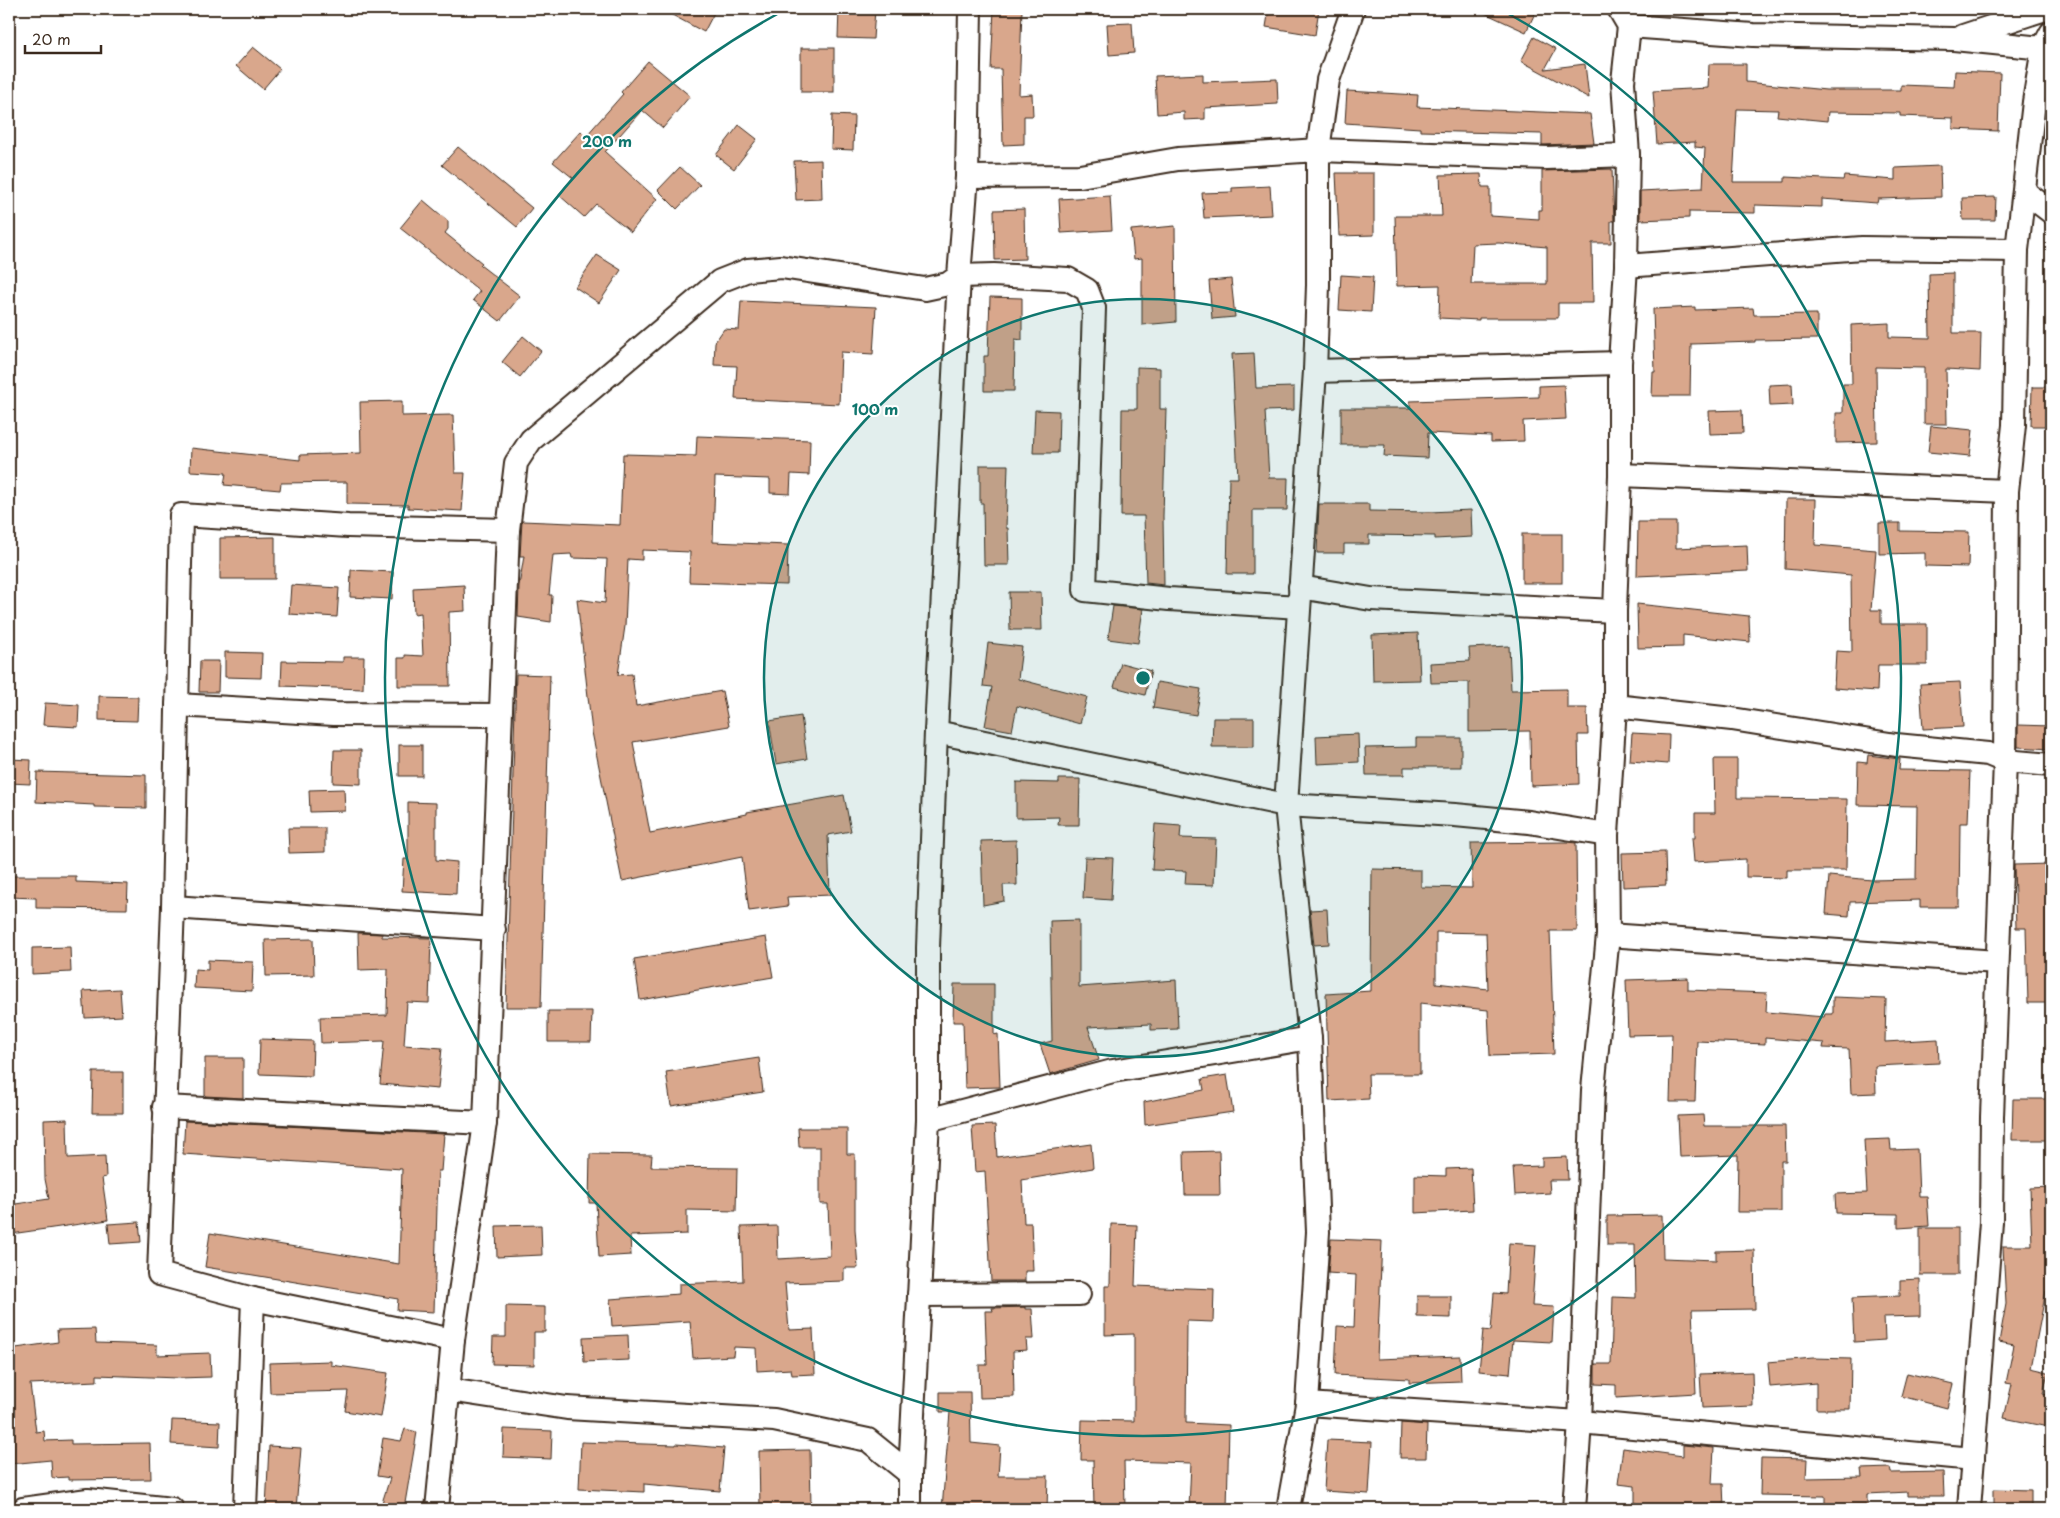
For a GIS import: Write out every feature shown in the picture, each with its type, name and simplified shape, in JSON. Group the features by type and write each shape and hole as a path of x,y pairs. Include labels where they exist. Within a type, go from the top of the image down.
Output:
{"street":[{"path":"910,1509 910,1474 928,1120 928,948 936,732 959,276 967,177 970,9"},
{"path":"1288,1509 1307,1404 1318,1232 1310,1038 1286,806 1315,371 1318,285 1318,150 1328,80 1353,9"},
{"path":"1954,39 2045,9"},
{"path":"1574,1509 1580,1422 1593,1090 1608,935 1607,835 1615,706 1615,611 1620,475 1620,363 1626,266 1628,155 1623,82 1624,17 1753,35 2047,41 2034,102 2017,250 2014,425 2007,491 2005,761 1997,962 1991,1222 1969,1509"},
{"path":"967,177 1080,176 1178,158 1318,150 1547,158 1628,155"},
{"path":"2024,192 2051,212"},
{"path":"1626,266 1862,248 2017,250"},
{"path":"437,1509 453,1340 485,1124 508,530 516,463 531,440 720,281 748,270 781,267 925,289 948,284 959,276 994,275 1068,279 1087,290 1094,308 1085,590 1168,599 1300,597 1615,611"},
{"path":"1315,371 1620,363"},
{"path":"1620,475 2007,491"},
{"path":"453,1340 254,1299 159,1274 173,907 181,515 348,526 508,530"},
{"path":"177,705 334,714 500,714"},
{"path":"1615,706 1732,719 1896,745 1988,754 2005,761 2051,765"},
{"path":"936,732 1286,806 1455,815 1529,822 1607,835"},
{"path":"173,907 494,929"},
{"path":"1608,935 1997,962"},
{"path":"928,1120 1112,1071 1310,1038"},
{"path":"164,1107 485,1124"},
{"path":"920,1295 1079,1294"},
{"path":"245,1509 254,1299"},
{"path":"449,1390 568,1408 774,1420 868,1440 910,1474"},
{"path":"1307,1404 1580,1422 1973,1459"},
{"path":"23,1509 88,1500 172,1509"}],"building":[{"path":"661,9 716,9 704,32"},
{"path":"839,9 875,9 873,39 838,38"},
{"path":"994,9 1022,9 1019,95 1032,94 1033,116 1024,116 1024,144 1003,145 1001,69 991,69"},
{"path":"1269,9 1319,9 1315,35 1266,27"},
{"path":"1476,9 1537,9 1526,32"},
{"path":"1132,23 1134,53 1109,55 1107,24"},
{"path":"1534,37 1556,49 1545,69 1585,64 1589,98 1521,61"},
{"path":"253,47 280,69 263,89 236,66"},
{"path":"801,48 834,48 834,92 801,92"},
{"path":"648,61 690,96 663,128 642,110 605,152 657,199 631,232 596,204 584,217 559,195 573,178 553,162 581,131 586,136 623,94 621,92"},
{"path":"1709,64 1746,64 1746,82 1826,90 1901,90 1901,85 1954,87 1955,71 2000,73 1998,131 1953,129 1953,118 1900,116 1900,113 1828,112 1827,121 1777,116 1778,110 1737,109 1733,182 1785,182 1785,177 1843,180 1844,176 1895,180 1895,168 1940,166 1941,197 1878,199 1877,203 1822,199 1822,207 1755,205 1755,213 1689,212 1689,218 1640,220 1640,191 1703,188 1705,148 1695,147 1695,142 1657,144 1653,91 1708,88"},
{"path":"1203,74 1203,82 1277,79 1278,104 1205,108 1205,119 1184,120 1184,112 1157,114 1155,76"},
{"path":"1347,91 1418,95 1417,107 1590,114 1594,143 1542,145 1542,134 1420,131 1420,128 1345,123"},
{"path":"832,115 854,116 853,150 831,149"},
{"path":"739,125 757,139 734,169 716,155"},
{"path":"458,147 532,208 517,227 442,165"},
{"path":"821,160 822,199 796,200 794,161"},
{"path":"680,167 700,185 677,209 658,190"},
{"path":"1612,169 1614,221 1611,221 1611,243 1592,243 1593,303 1558,303 1558,318 1479,318 1479,320 1439,318 1440,285 1397,286 1395,216 1442,216 1440,175 1481,174 1482,187 1490,187 1490,216 1539,219 1539,210 1542,210 1542,171","holes":["1499,243 1547,247 1547,284 1471,284 1473,244"]},
{"path":"1336,173 1374,173 1374,235 1339,236"},
{"path":"1270,186 1272,215 1204,218 1202,193 1232,192 1232,188"},
{"path":"1110,196 1112,230 1061,233 1059,199"},
{"path":"1996,197 1995,220 1963,220 1962,198"},
{"path":"423,200 448,221 448,229 445,233 482,263 480,265 520,296 500,321 473,300 480,291 400,228"},
{"path":"1024,209 1025,259 995,260 994,210"},
{"path":"1175,226 1176,322 1142,325 1142,258 1134,259 1131,230"},
{"path":"597,255 621,270 599,303 575,287"},
{"path":"1953,273 1953,333 1981,333 1980,371 1946,369 1947,424 1924,424 1924,368 1876,367 1877,442 1836,443 1836,413 1843,413 1843,384 1852,384 1851,325 1889,323 1889,337 1930,338 1929,274"},
{"path":"1341,275 1373,277 1371,312 1339,310"},
{"path":"1231,279 1235,317 1212,319 1209,281"},
{"path":"990,297 1022,298 1022,340 1015,339 1014,391 984,391 984,356 988,356"},
{"path":"741,301 876,307 873,354 841,352 839,404 735,399 737,366 714,365 715,342 724,329 739,330"},
{"path":"1695,307 1695,310 1753,308 1754,315 1817,314 1817,339 1691,344 1690,396 1652,396 1653,372 1655,372 1653,309"},
{"path":"523,336 541,351 520,377 502,362"},
{"path":"1254,353 1256,388 1294,387 1294,410 1265,411 1269,478 1288,478 1287,510 1253,510 1253,574 1227,574 1229,478 1238,478 1232,354"},
{"path":"1137,367 1160,368 1160,409 1166,409 1163,516 1164,585 1146,583 1144,516 1121,516 1122,409 1137,409"},
{"path":"1792,384 1793,405 1770,406 1769,385"},
{"path":"1564,385 1566,419 1523,421 1524,441 1491,442 1491,436 1428,433 1427,458 1384,456 1385,445 1341,445 1341,408 1410,408 1410,401 1539,397 1539,386"},
{"path":"2032,387 2051,387 2051,426 2031,426"},
{"path":"402,401 402,416 453,415 455,473 465,473 462,511 408,508 408,505 347,504 347,482 281,483 280,490 224,485 226,473 190,471 191,448 300,460 300,455 361,453 360,402"},
{"path":"1035,410 1059,411 1058,453 1033,453"},
{"path":"1742,410 1743,433 1710,434 1709,411"},
{"path":"1931,426 1973,430 1970,456 1928,452"},
{"path":"697,436 810,440 809,475 791,474 790,494 770,493 770,479 715,477 713,542 788,545 787,585 689,582 690,552 642,550 642,560 628,559 625,626 618,675 632,674 636,706 722,691 729,726 633,742 650,833 747,814 747,812 844,795 851,831 828,835 830,895 787,897 788,906 749,911 742,857 622,881 592,732 577,599 605,603 607,559 572,558 571,554 553,555 549,595 552,595 551,622 518,617 519,586 524,556 520,556 522,521 620,525 623,454 696,456"},
{"path":"980,465 1008,465 1006,528 1008,528 1009,565 984,565 983,503 980,503"},
{"path":"1786,499 1816,499 1815,545 1876,550 1871,610 1881,610 1881,624 1927,624 1927,665 1878,665 1877,691 1834,688 1836,651 1852,652 1851,575 1785,569"},
{"path":"1319,504 1369,504 1369,511 1430,512 1471,510 1472,537 1435,539 1435,536 1369,535 1369,544 1344,544 1344,553 1317,553"},
{"path":"1638,522 1676,522 1676,548 1747,545 1748,571 1637,576"},
{"path":"1879,523 1900,523 1900,531 1969,532 1968,567 1925,566 1925,553 1879,554"},
{"path":"1522,534 1562,534 1562,583 1522,583"},
{"path":"275,537 275,579 220,579 220,538"},
{"path":"351,570 393,572 392,599 350,597"},
{"path":"291,585 339,588 337,617 289,614"},
{"path":"464,585 465,611 449,612 450,686 398,686 398,658 405,658 405,655 423,656 421,613 414,614 413,588"},
{"path":"1009,592 1041,592 1042,630 1010,630"},
{"path":"1637,604 1749,616 1750,642 1683,635 1683,647 1638,648"},
{"path":"1113,606 1143,609 1138,643 1108,639"},
{"path":"1418,633 1420,680 1373,681 1372,635"},
{"path":"988,643 1022,647 1018,679 1087,697 1080,724 1017,706 1012,731 985,726 992,687 983,686"},
{"path":"1509,646 1511,690 1567,689 1567,708 1587,708 1588,735 1578,735 1579,784 1531,786 1530,731 1469,732 1469,682 1431,683 1430,663 1470,661 1469,648"},
{"path":"225,652 262,653 261,678 225,677"},
{"path":"343,657 364,657 363,689 281,686 282,661 343,662"},
{"path":"200,661 219,661 218,692 199,692"},
{"path":"1121,663 1151,671 1145,695 1114,687"},
{"path":"516,674 550,675 541,1007 506,1007"},
{"path":"1157,682 1201,689 1196,715 1153,708"},
{"path":"1960,682 1963,727 1923,729 1920,684"},
{"path":"99,696 138,697 137,721 99,720"},
{"path":"45,703 79,705 78,727 43,725"},
{"path":"801,716 807,759 776,764 769,721"},
{"path":"1213,718 1254,718 1254,747 1212,747"},
{"path":"2018,725 2051,726 2051,749 2018,747"},
{"path":"1632,733 1669,735 1668,764 1630,761"},
{"path":"1358,734 1359,762 1317,764 1316,736"},
{"path":"1416,738 1461,738 1461,767 1404,767 1404,775 1366,775 1365,748 1416,747"},
{"path":"399,745 422,745 422,776 399,776"},
{"path":"334,750 361,750 361,784 333,783"},
{"path":"1868,755 1900,759 1899,770 1970,771 1968,823 1960,823 1959,907 1920,907 1920,900 1850,902 1849,916 1826,914 1829,876 1872,880 1916,879 1917,806 1857,805 1858,762 1867,763"},
{"path":"9,759 31,760 30,784 9,783"},
{"path":"1714,759 1737,759 1737,798 1847,799 1846,870 1787,870 1787,878 1746,877 1746,859 1694,862 1692,838 1695,838 1695,813 1715,813"},
{"path":"37,772 146,775 146,808 94,807 94,805 36,802"},
{"path":"1059,779 1080,779 1079,825 1058,825 1059,817 1016,818 1016,782 1059,783"},
{"path":"344,789 345,811 310,812 309,790"},
{"path":"408,802 436,803 436,860 457,862 456,894 402,891 404,859 408,859"},
{"path":"1155,824 1181,826 1180,838 1216,839 1214,885 1185,884 1186,871 1152,870"},
{"path":"288,828 325,828 325,852 289,853"},
{"path":"1016,840 1017,885 1003,885 1004,901 983,905 981,841"},
{"path":"1471,843 1576,843 1577,931 1550,931 1554,1054 1490,1056 1488,1010 1420,1003 1420,1074 1368,1074 1369,1099 1329,1101 1326,994 1371,991 1372,869 1421,870 1421,887 1472,888","holes":["1436,932 1486,933 1488,989 1436,983"]},
{"path":"1665,852 1666,885 1623,887 1622,853"},
{"path":"1085,857 1113,858 1111,900 1083,898"},
{"path":"2051,864 2051,1003 2028,1003 2026,928 2016,928 2014,865"},
{"path":"9,876 76,876 76,882 128,884 127,909 36,908 36,898 9,897"},
{"path":"1327,909 1329,944 1314,945 1310,910"},
{"path":"1079,920 1079,987 1176,980 1178,1029 1151,1030 1151,1024 1088,1027 1099,1060 1050,1074 1040,1044 1052,1041 1050,921"},
{"path":"358,933 382,934 382,937 431,938 429,1003 407,1002 404,1045 442,1048 438,1089 380,1084 384,1041 321,1043 320,1017 387,1015 388,969 359,970"},
{"path":"766,937 773,977 640,1000 634,959"},
{"path":"313,939 314,975 266,976 265,940"},
{"path":"70,947 71,972 32,974 32,948"},
{"path":"208,960 253,962 252,991 194,988 195,969 208,970"},
{"path":"1688,978 1688,990 1767,993 1766,1012 1824,1017 1825,1014 1833,1014 1833,997 1886,999 1885,1042 1938,1039 1939,1063 1875,1066 1876,1093 1851,1094 1849,1049 1823,1048 1824,1043 1765,1038 1765,1044 1697,1041 1695,1102 1670,1102 1672,1034 1628,1035 1626,980"},
{"path":"954,984 994,984 994,1035 998,1034 1000,1087 965,1088 963,1022 953,1022"},
{"path":"120,989 122,1016 85,1018 83,991"},
{"path":"548,1011 592,1011 591,1042 548,1042"},
{"path":"260,1039 313,1041 312,1076 259,1074"},
{"path":"205,1058 243,1058 243,1098 205,1096"},
{"path":"759,1058 763,1092 671,1106 666,1072"},
{"path":"93,1072 123,1072 123,1113 92,1113"},
{"path":"1227,1075 1233,1112 1145,1125 1144,1102 1204,1090 1202,1079"},
{"path":"2013,1099 2051,1099 2051,1140 2012,1140"},
{"path":"1703,1115 1704,1126 1785,1126 1786,1161 1781,1161 1781,1212 1737,1212 1738,1155 1680,1157 1678,1116"},
{"path":"67,1119 68,1158 105,1156 106,1177 102,1178 108,1220 11,1234 9,1205 49,1199 45,1179 44,1120"},
{"path":"185,1121 444,1134 441,1171 438,1171 434,1312 397,1310 398,1299 205,1267 210,1233 399,1264 402,1169 183,1154"},
{"path":"995,1125 997,1157 1091,1144 1093,1168 1022,1180 1024,1223 1031,1223 1033,1271 1025,1271 1025,1281 991,1281 985,1171 975,1172 972,1126"},
{"path":"798,1128 847,1128 847,1154 855,1154 855,1229 858,1268 844,1268 844,1281 785,1283 789,1330 813,1329 815,1374 792,1375 791,1369 757,1371 756,1348 734,1347 733,1356 693,1358 690,1321 612,1326 610,1299 679,1294 679,1284 743,1281 741,1227 777,1226 778,1259 830,1256 828,1204 820,1204 820,1147 799,1147"},
{"path":"1890,1139 1891,1150 1917,1149 1919,1196 1927,1196 1929,1226 1898,1228 1898,1214 1836,1213 1835,1194 1867,1193 1864,1140"},
{"path":"1219,1151 1220,1195 1185,1195 1184,1152"},
{"path":"590,1154 652,1155 651,1167 737,1168 736,1211 687,1210 687,1234 630,1236 631,1255 599,1257 596,1203 589,1203"},
{"path":"1567,1157 1568,1180 1549,1180 1550,1193 1515,1195 1513,1167 1542,1166 1542,1158"},
{"path":"1471,1168 1473,1210 1415,1213 1415,1175 1446,1176 1446,1169"},
{"path":"2050,1187 2051,1290 2046,1291 2031,1368 2048,1372 2043,1394 2051,1396 2048,1427 2004,1418 2012,1384 2006,1383 2014,1345 1999,1342 2006,1304 2003,1246 2032,1246 2030,1188"},
{"path":"1662,1215 1663,1258 1716,1260 1716,1251 1754,1250 1755,1309 1692,1310 1696,1393 1616,1398 1616,1385 1595,1384 1595,1364 1611,1364 1613,1297 1636,1298 1635,1245 1607,1245 1607,1216"},
{"path":"139,1222 141,1242 110,1244 108,1224"},
{"path":"1111,1224 1137,1225 1135,1286 1214,1289 1213,1322 1187,1321 1186,1423 1229,1425 1227,1509 1189,1508 1191,1463 1124,1461 1125,1509 1094,1509 1093,1460 1081,1460 1082,1420 1134,1421 1134,1334 1105,1335 1105,1286 1110,1286"},
{"path":"541,1225 542,1255 497,1257 496,1226"},
{"path":"1920,1228 1958,1228 1958,1275 1920,1275"},
{"path":"1331,1239 1382,1241 1377,1359 1460,1356 1461,1381 1409,1383 1409,1379 1335,1375 1337,1326 1354,1327 1356,1275 1328,1273"},
{"path":"1509,1243 1536,1245 1532,1306 1554,1307 1552,1342 1513,1340 1510,1374 1479,1371 1483,1330 1491,1331 1494,1293 1506,1294"},
{"path":"1920,1279 1920,1316 1884,1317 1885,1340 1854,1342 1852,1298 1900,1296 1900,1280"},
{"path":"1417,1296 1451,1296 1451,1318 1417,1317"},
{"path":"506,1306 545,1307 545,1332 534,1332 534,1365 492,1364 493,1337 506,1337"},
{"path":"1025,1307 1025,1309 1032,1309 1034,1339 1026,1339 1027,1350 1013,1351 1014,1397 980,1398 979,1365 987,1365 985,1311 993,1311 992,1308"},
{"path":"95,1329 96,1343 157,1345 157,1355 210,1353 211,1377 178,1378 97,1375 97,1381 30,1384 36,1432 44,1431 45,1441 71,1440 71,1444 150,1443 151,1479 68,1480 68,1477 52,1478 51,1460 9,1464 9,1349 58,1342 57,1330"},
{"path":"628,1335 629,1360 584,1362 583,1337"},
{"path":"1813,1358 1851,1359 1850,1409 1816,1409 1816,1383 1770,1387 1768,1362"},
{"path":"331,1361 331,1365 388,1373 381,1417 345,1411 348,1391 270,1393 269,1363"},
{"path":"1752,1372 1753,1406 1702,1408 1700,1374"},
{"path":"1907,1373 1953,1384 1947,1408 1901,1396"},
{"path":"940,1392 970,1392 971,1443 1000,1446 998,1476 1048,1476 1047,1509 942,1509 950,1412 940,1412"},
{"path":"172,1420 220,1422 219,1447 171,1444"},
{"path":"1401,1423 1427,1425 1426,1458 1400,1458"},
{"path":"405,1429 417,1432 404,1509 380,1509 390,1478 377,1476 383,1438 401,1441"},
{"path":"504,1429 552,1431 551,1459 503,1457"},
{"path":"1327,1440 1372,1442 1369,1494 1324,1491"},
{"path":"581,1442 676,1444 724,1448 720,1491 644,1484 644,1492 579,1489"},
{"path":"1683,1445 1714,1448 1712,1484 1723,1484 1724,1508 1635,1509 1635,1486 1618,1484 1623,1448 1683,1456"},
{"path":"269,1446 301,1448 296,1509 266,1509"},
{"path":"810,1450 811,1507 760,1509 759,1451"},
{"path":"1761,1458 1807,1459 1806,1478 1862,1477 1861,1469 1890,1468 1891,1473 1943,1472 1944,1496 1908,1496 1908,1492 1867,1494 1867,1509 1825,1509 1825,1496 1760,1495"},
{"path":"1994,1489 2031,1490 2031,1509 1994,1509"}]}
